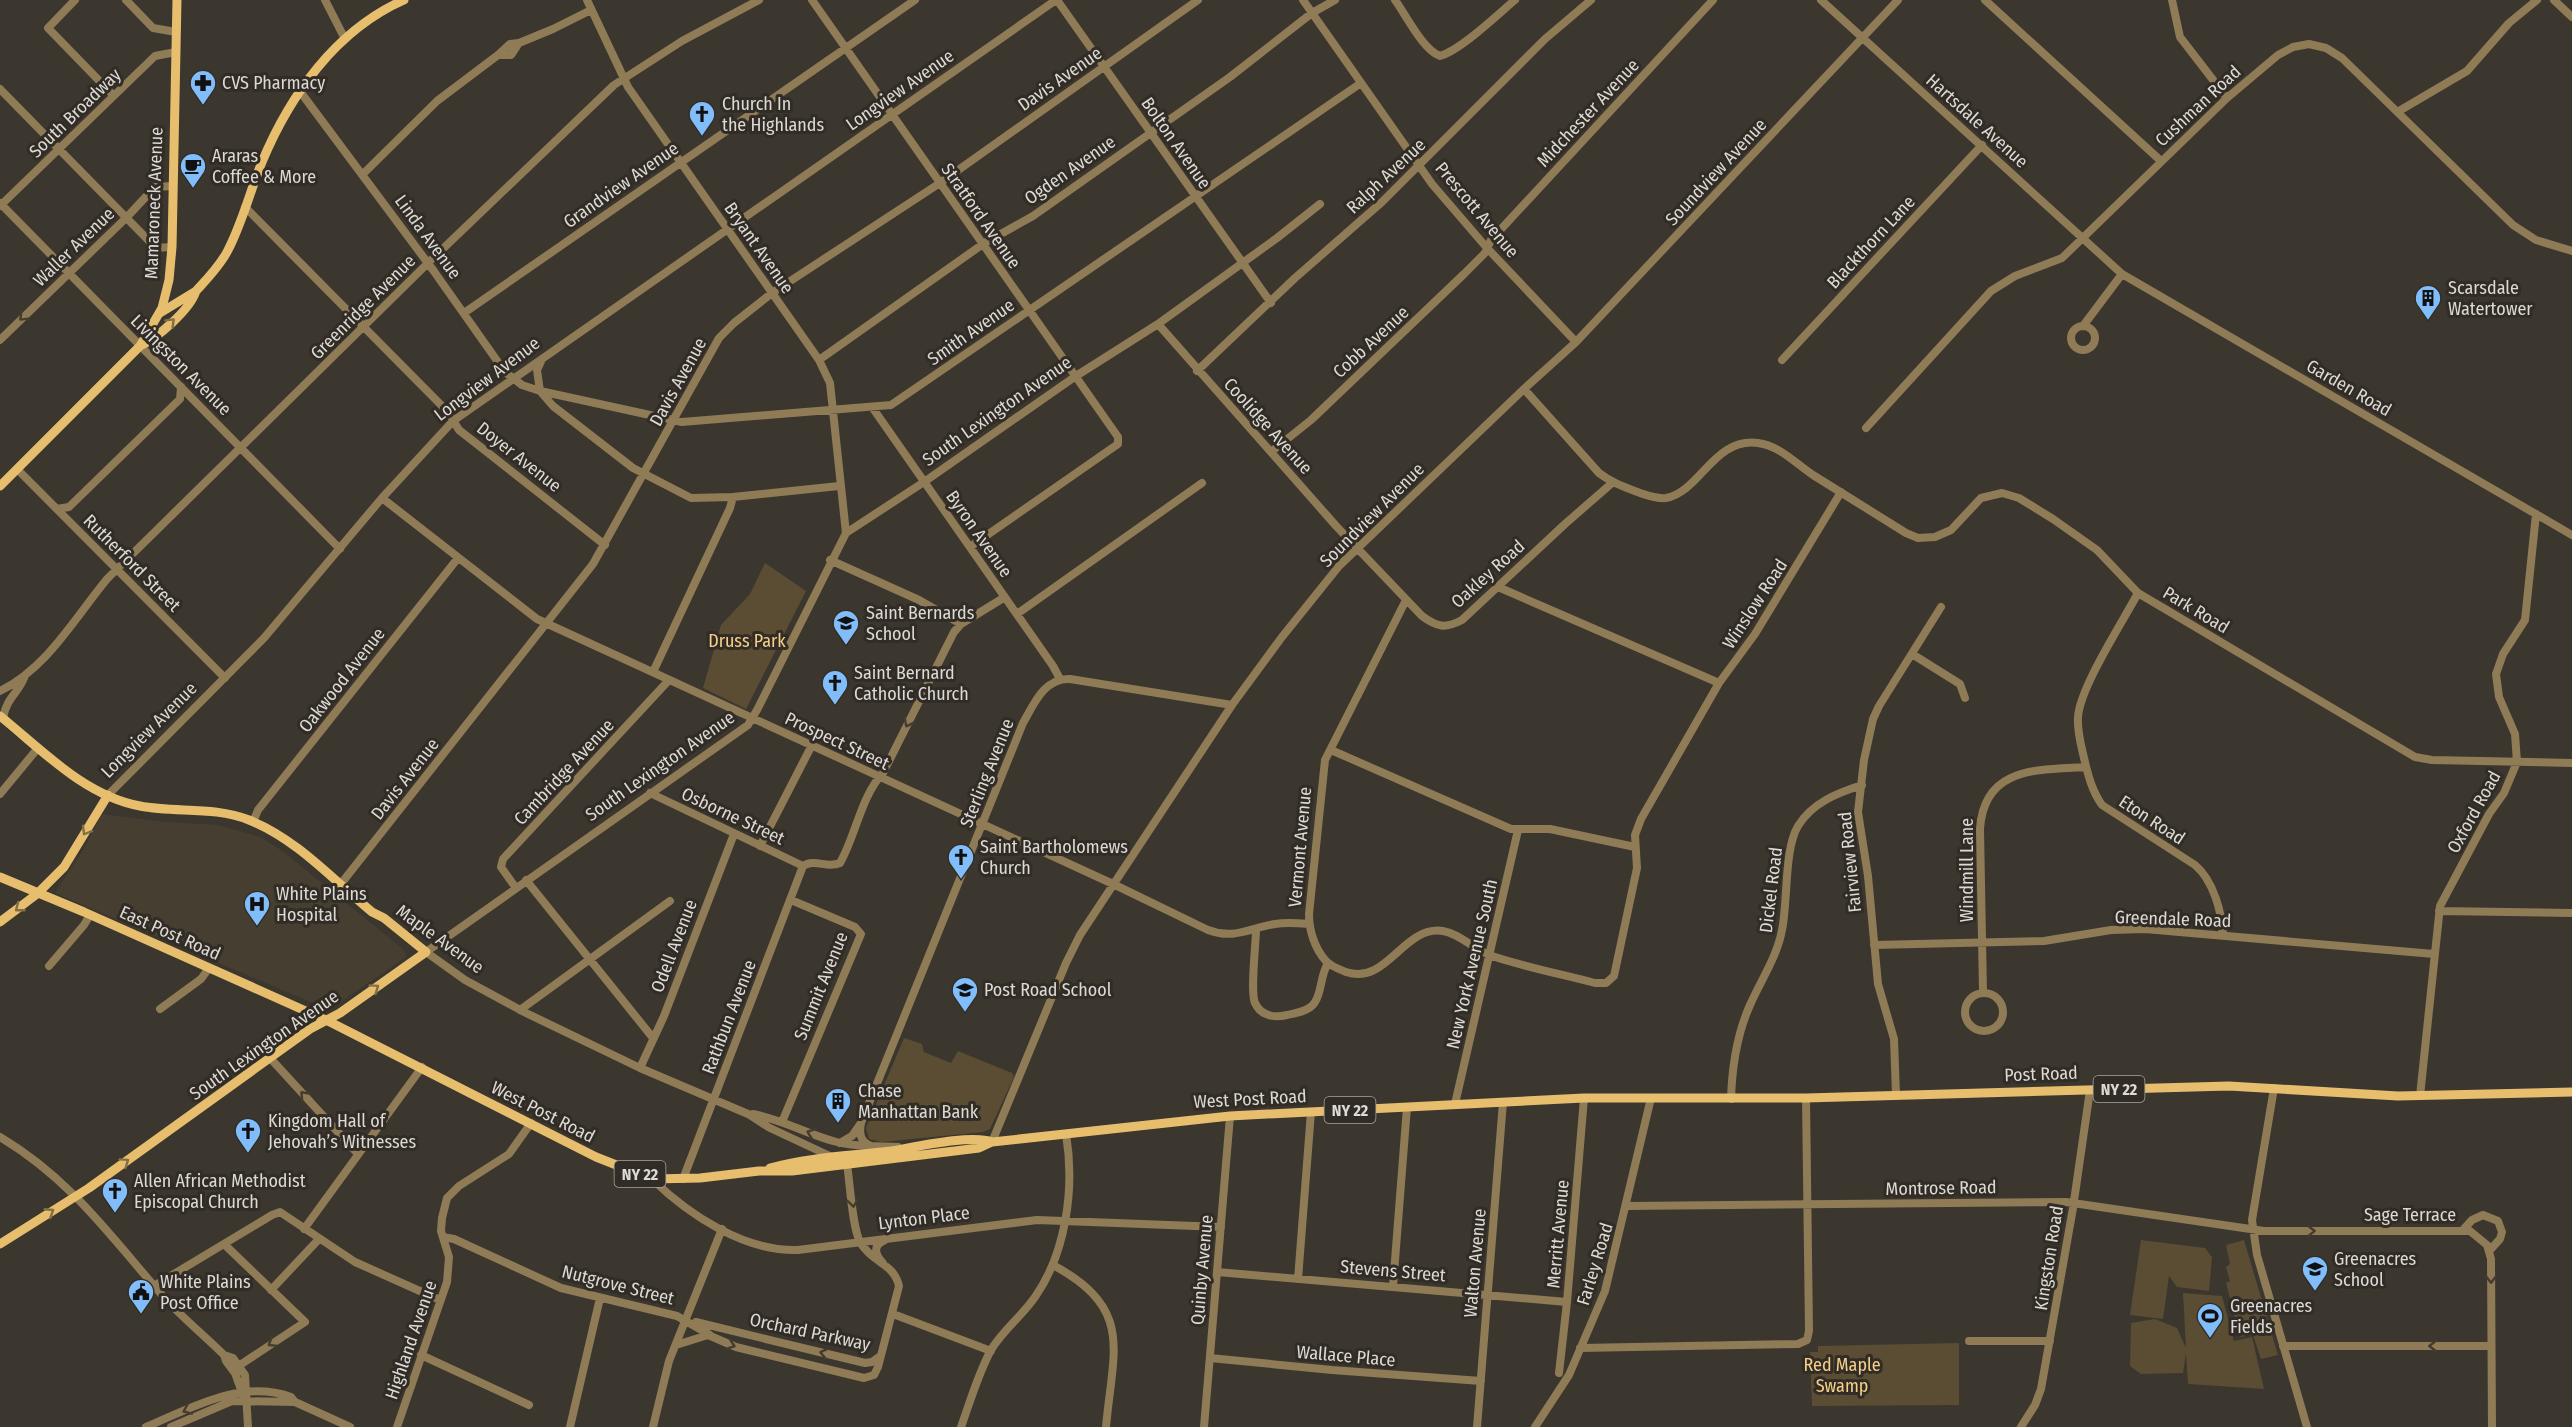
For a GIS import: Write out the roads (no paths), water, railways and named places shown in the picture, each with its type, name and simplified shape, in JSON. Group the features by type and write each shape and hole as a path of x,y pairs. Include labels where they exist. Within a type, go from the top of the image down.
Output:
{"main road":[{"name":"Mamaroneck Avenue","path":"0,486 140,346 159,314 167,293 172,247 177,0"},
{"path":"159,314 196,291 227,252 272,138 299,90 313,72 345,39 372,18 404,0"},
{"path":"140,346 153,340 194,297 196,291"},
{"name":"Maple Avenue","path":"1,717 72,776 108,795 139,806 206,810 253,822 290,843 426,952"},
{"name":"Longview Avenue","path":"0,922 37,894 64,867 108,795"},
{"name":"East Post Road","path":"0,877 326,1020"},
{"name":"South Lexington Avenue","path":"0,1245 76,1196 310,1029 340,1013 426,952"},
{"name":"West Post Road","path":"326,1020 608,1163 652,1179 683,1179 759,1171 792,1171 979,1148 992,1142 1230,1116 1584,1098 1653,1098"},
{"name":"Post Road","path":"1653,1098 1806,1098 2229,1086 2420,1096 2572,1092"},
{"name":"West Post Road","path":"759,1171 787,1163 832,1157 984,1139 992,1142"}],"street":[{"path":"75,0 48,28 113,95"},
{"path":"126,0 153,28 176,32"},
{"path":"325,0 345,39"},
{"name":"Bryant Avenue","path":"587,0 624,78 819,360 830,383 839,486 846,533"},
{"name":"Greenridge Avenue","path":"0,692 24,678 64,635 90,599 117,568 242,448 428,263 624,78 681,41 759,0"},
{"name":"Stratford Avenue","path":"812,0 1118,437 1118,444 970,547"},
{"name":"Grandview Avenue","path":"464,313 915,0"},
{"name":"Bolton Avenue","path":"1056,0 1271,303"},
{"name":"Longview Avenue","path":"108,795 264,638 382,498 453,422 727,228 893,116 1056,0"},
{"name":"Davis Avenue","path":"340,885 547,623 605,545 719,338 772,293 940,183 1198,0"},
{"name":"Prescott Avenue","path":"1303,0 1460,219 1576,342"},
{"name":"Ogden Avenue","path":"819,360 983,244 1033,216 1230,76 1312,13 1335,0"},
{"path":"1395,0 1423,41 1440,56 1447,54 1462,43 1515,0"},
{"name":"Ralph Avenue","path":"1197,370 1420,166 1545,39 1591,0"},
{"name":"Midchester Avenue","path":"1487,248 1491,240 1713,0"},
{"name":"Hartsdale Avenue","path":"1821,0 2112,266"},
{"name":"Soundview Avenue","path":"992,1142 1066,963 1084,927 1232,705 1302,610 1357,547 1576,342 1898,0"},
{"path":"1985,0 2160,161"},
{"path":"2172,0 2180,37 2227,98"},
{"path":"2398,111 2467,71 2509,23 2537,0"},
{"path":"2554,0 2572,17"},
{"path":"363,174 437,101 498,55 506,46 519,43 591,10"},
{"name":"Cushman Road","path":"1866,428 1990,291 2015,276 2062,258 2227,98 2278,55 2293,46 2309,44 2326,48 2342,58 2513,225 2536,240 2572,251"},
{"name":"South Broadway","path":"1,204 158,54 176,52"},
{"name":"Smith Avenue","path":"540,390 674,420 891,405 899,402 1029,310 1361,83"},
{"path":"0,89 156,248 172,247"},
{"name":"Linda Avenue","path":"299,90 363,174 505,372 522,385 540,390 553,406 643,475 685,497 733,497 839,486"},
{"name":"Blackthorn Lane","path":"1782,360 1982,145"},
{"name":"Waller Avenue","path":"0,340 155,187 173,186"},
{"name":"Livingston Avenue","path":"1,204 340,549"},
{"name":"South Lexington Avenue","path":"426,952 748,725 830,560 846,533 924,482 1076,376 1158,324 1320,204"},
{"name":"Doyer Avenue","path":"245,207 447,411 459,430 605,545"},
{"name":"Cobb Avenue","path":"1271,452 1311,420 1464,274 1487,248"},
{"name":"Garden Road","path":"2112,266 2122,274 2572,535"},
{"path":"2083,326 2122,274"},
{"name":"Coolidge Avenue","path":"1158,324 1357,547"},
{"path":"540,390 537,370 545,356"},
{"path":"57,509 69,507 180,399 181,387"},
{"path":"1524,389 1599,473 1612,483 1654,498 1671,496 1684,488 1729,449 1742,444 1757,443 1788,456 1841,492"},
{"name":"Byron Avenue","path":"872,407 1060,679"},
{"name":"Rutherford Street","path":"18,470 225,678"},
{"path":"1017,614 1202,483"},
{"name":"Oakley Road","path":"1357,547 1422,616 1435,625 1445,627 1462,620 1612,483"},
{"name":"Park Road","path":"1841,492 1906,533 1918,538 1935,537 1951,530 1981,498 1995,493 2010,495 2053,519 2091,545 2138,593 2415,757 2432,760 2572,763"},
{"name":"Winslow Road","path":"1490,956 1595,983 1611,981 1614,976 1637,867 1635,847 1637,828 1641,819 1719,682 1755,634 1841,492"},
{"path":"653,672 730,508 733,497"},
{"name":"Prospect Street","path":"382,498 537,619 1217,933 1238,935 1281,923 1309,924"},
{"name":"Oxford Road","path":"2420,1096 2439,910 2489,814 2504,793 2517,762 2515,734 2499,697 2496,674 2503,654 2525,620 2536,514"},
{"name":"Oakwood Avenue","path":"253,822 258,810 458,558"},
{"path":"830,560 919,600 961,624"},
{"path":"1498,587 1719,682"},
{"name":"Eton Road","path":"2138,593 2090,682 2079,710 2078,729 2086,767 2095,794 2102,805 2199,868 2214,894 2223,935"},
{"path":"803,866 812,862 832,866 840,863 850,845 874,782 879,777 954,632 961,624 1005,597"},
{"name":"Vermont Avenue","path":"1328,963 1316,945 1309,924 1325,760 1406,600"},
{"name":"Fairview Road","path":"1896,1095 1894,1039 1878,984 1868,876 1858,812 1873,719 1879,705 1941,608"},
{"path":"1912,654 1960,684 1965,698"},
{"name":"Greenridge Avenue","path":"1,717 10,697 20,688 24,678"},
{"path":"1060,679 1232,705"},
{"name":"Sterling Avenue","path":"840,1143 852,1136 861,1123 1023,723 1047,686 1060,679"},
{"name":"Cambridge Avenue","path":"516,888 501,867 503,859 669,680"},
{"path":"0,700 10,697"},
{"path":"760,846 812,745"},
{"path":"0,794 38,748"},
{"path":"1331,750 1518,830 1550,829 1635,847"},
{"name":"Windmill Lane","path":"1983,993 1980,830 1982,809 1999,786 2025,771 2086,767"},
{"name":"Dickel Road","path":"1731,1098 1741,1029 1780,941 1786,910 1791,847 1795,831 1809,812 1819,805 1836,794 1862,785"},
{"name":"Osborne Street","path":"650,794 803,866"},
{"name":"New York Avenue South","path":"1455,1104 1518,830"},
{"name":"Odell Avenue","path":"640,1068 734,834"},
{"name":"Rathbun Avenue","path":"683,1179 803,866"},
{"path":"526,880 653,1038"},
{"name":"Summit Avenue","path":"782,1122 861,934 860,930 855,927 791,900"},
{"path":"520,1010 670,901"},
{"path":"2439,910 2572,913"},
{"path":"49,966 90,915"},
{"path":"1256,929 1254,996 1259,1010 1272,1017 1302,1012 1317,1001 1321,977 1328,963 1351,973 1368,974 1390,960 1415,938 1432,931 1450,933 1490,956"},
{"name":"Greendale Road","path":"1874,945 2044,941 2128,929 2434,954"},
{"name":"Maple Avenue","path":"426,952 465,980 520,1010 640,1068 748,1113 770,1128 847,1164"},
{"path":"160,1009 201,978 209,968"},
{"path":"1983,993 1997,997 2004,1010 1999,1025 1988,1031 1971,1027 1965,1016 1970,998 1983,993"},
{"path":"271,1059 358,1154"},
{"path":"304,1229 422,1067"},
{"path":"2274,1088 2252,1220 2257,1255 2307,1427"},
{"name":"Kingston Road","path":"2021,1427 2038,1398 2050,1341 2090,1090"},
{"name":"Merritt Avenue","path":"1559,1373 1584,1098"},
{"name":"Farley Road","path":"1535,1427 1569,1374 1605,1292 1653,1098"},
{"path":"1580,1348 1798,1344 1805,1342 1809,1331 1806,1098"},
{"name":"Walton Avenue","path":"1477,1427 1503,1102"},
{"path":"1393,1286 1407,1107"},
{"path":"1298,1279 1311,1112"},
{"path":"748,1113 768,1117 840,1143 910,1148"},
{"name":"Quinby Avenue","path":"1204,1427 1230,1116"},
{"name":"Highland Avenue","path":"397,1427 450,1268 443,1237 442,1218 447,1198 452,1192 505,1158 531,1123"},
{"path":"861,1123 862,1141 871,1146"},
{"path":"961,1427 991,1351 1003,1333 1035,1298 1053,1265 1065,1221 1070,1162 1066,1134"},
{"path":"0,1137 40,1163 76,1196 154,1286 224,1355 243,1391 248,1427"},
{"path":"847,1164 860,1242 870,1257 886,1266"},
{"name":"Lynton Place","path":"652,1179 672,1197 722,1229 747,1243 776,1250 798,1250 1019,1221 1221,1227"},
{"name":"Montrose Road","path":"1627,1206 2073,1203 2253,1230"},
{"path":"154,1286 280,1212 355,1262 440,1300"},
{"path":"2463,1230 2472,1220 2482,1215 2498,1221 2502,1232 2500,1239 2490,1250 2492,1427"},
{"path":"653,1427 669,1361 722,1229"},
{"name":"Sage Terrace","path":"2253,1230 2463,1230 2470,1231 2482,1239 2490,1250"},
{"name":"Nutgrove Street","path":"443,1237 454,1239 561,1288 677,1316 686,1321"},
{"path":"879,1358 899,1286 895,1274 877,1257 876,1250 881,1242 890,1238"},
{"path":"271,1290 319,1239"},
{"path":"224,1244 305,1322 240,1365"},
{"path":"1053,1265 1092,1291 1108,1316 1114,1344 1106,1427"},
{"name":"Stevens Street","path":"1217,1272 1567,1302"},
{"path":"570,1427 600,1298"},
{"path":"892,1314 991,1351"},
{"name":"Orchard Parkway","path":"686,1321 724,1344 864,1378 874,1375 879,1358"},
{"name":"Orchard Parkway","path":"686,1321 865,1363 879,1358"},
{"path":"676,1345 702,1335 712,1336"},
{"path":"1969,1341 2050,1341"},
{"path":"2283,1346 2491,1346"},
{"path":"224,1355 231,1356 240,1365 245,1375 243,1391"},
{"path":"421,1355 529,1405"},
{"name":"Wallace Place","path":"1210,1358 1481,1381"},
{"path":"146,1427 222,1395 243,1391 275,1391 350,1427"},
{"path":"171,1427 221,1405 245,1401 296,1402"}],"place":[{"name":"CVS Pharmacy","path":"203,106"},
{"name":"Church In the Highlands","path":"702,137"},
{"name":"Araras Coffee & More","path":"193,189"},
{"name":"Scarsdale Watertower","path":"2428,321"},
{"name":"Saint Bernards School","path":"846,646"},
{"name":"Saint Bernard Catholic Church","path":"835,706"},
{"name":"Saint Bartholomews Church","path":"961,880"},
{"name":"White Plains Hospital","path":"257,927"},
{"name":"Post Road School","path":"965,1013"},
{"name":"Chase Manhattan Bank","path":"838,1124"},
{"name":"Kingdom Hall of Jehovah’s Witnesses","path":"248,1154"},
{"name":"Allen African Methodist Episcopal Church","path":"115,1214"},
{"name":"Greenacres School","path":"2315,1292"},
{"name":"White Plains Post Office","path":"141,1315"},
{"name":"Greenacres Fields","path":"2210,1339"}],"park label":[{"name":"Druss Park","path":"747,641"},
{"name":"Red Maple Swamp","path":"1842,1375"}]}
